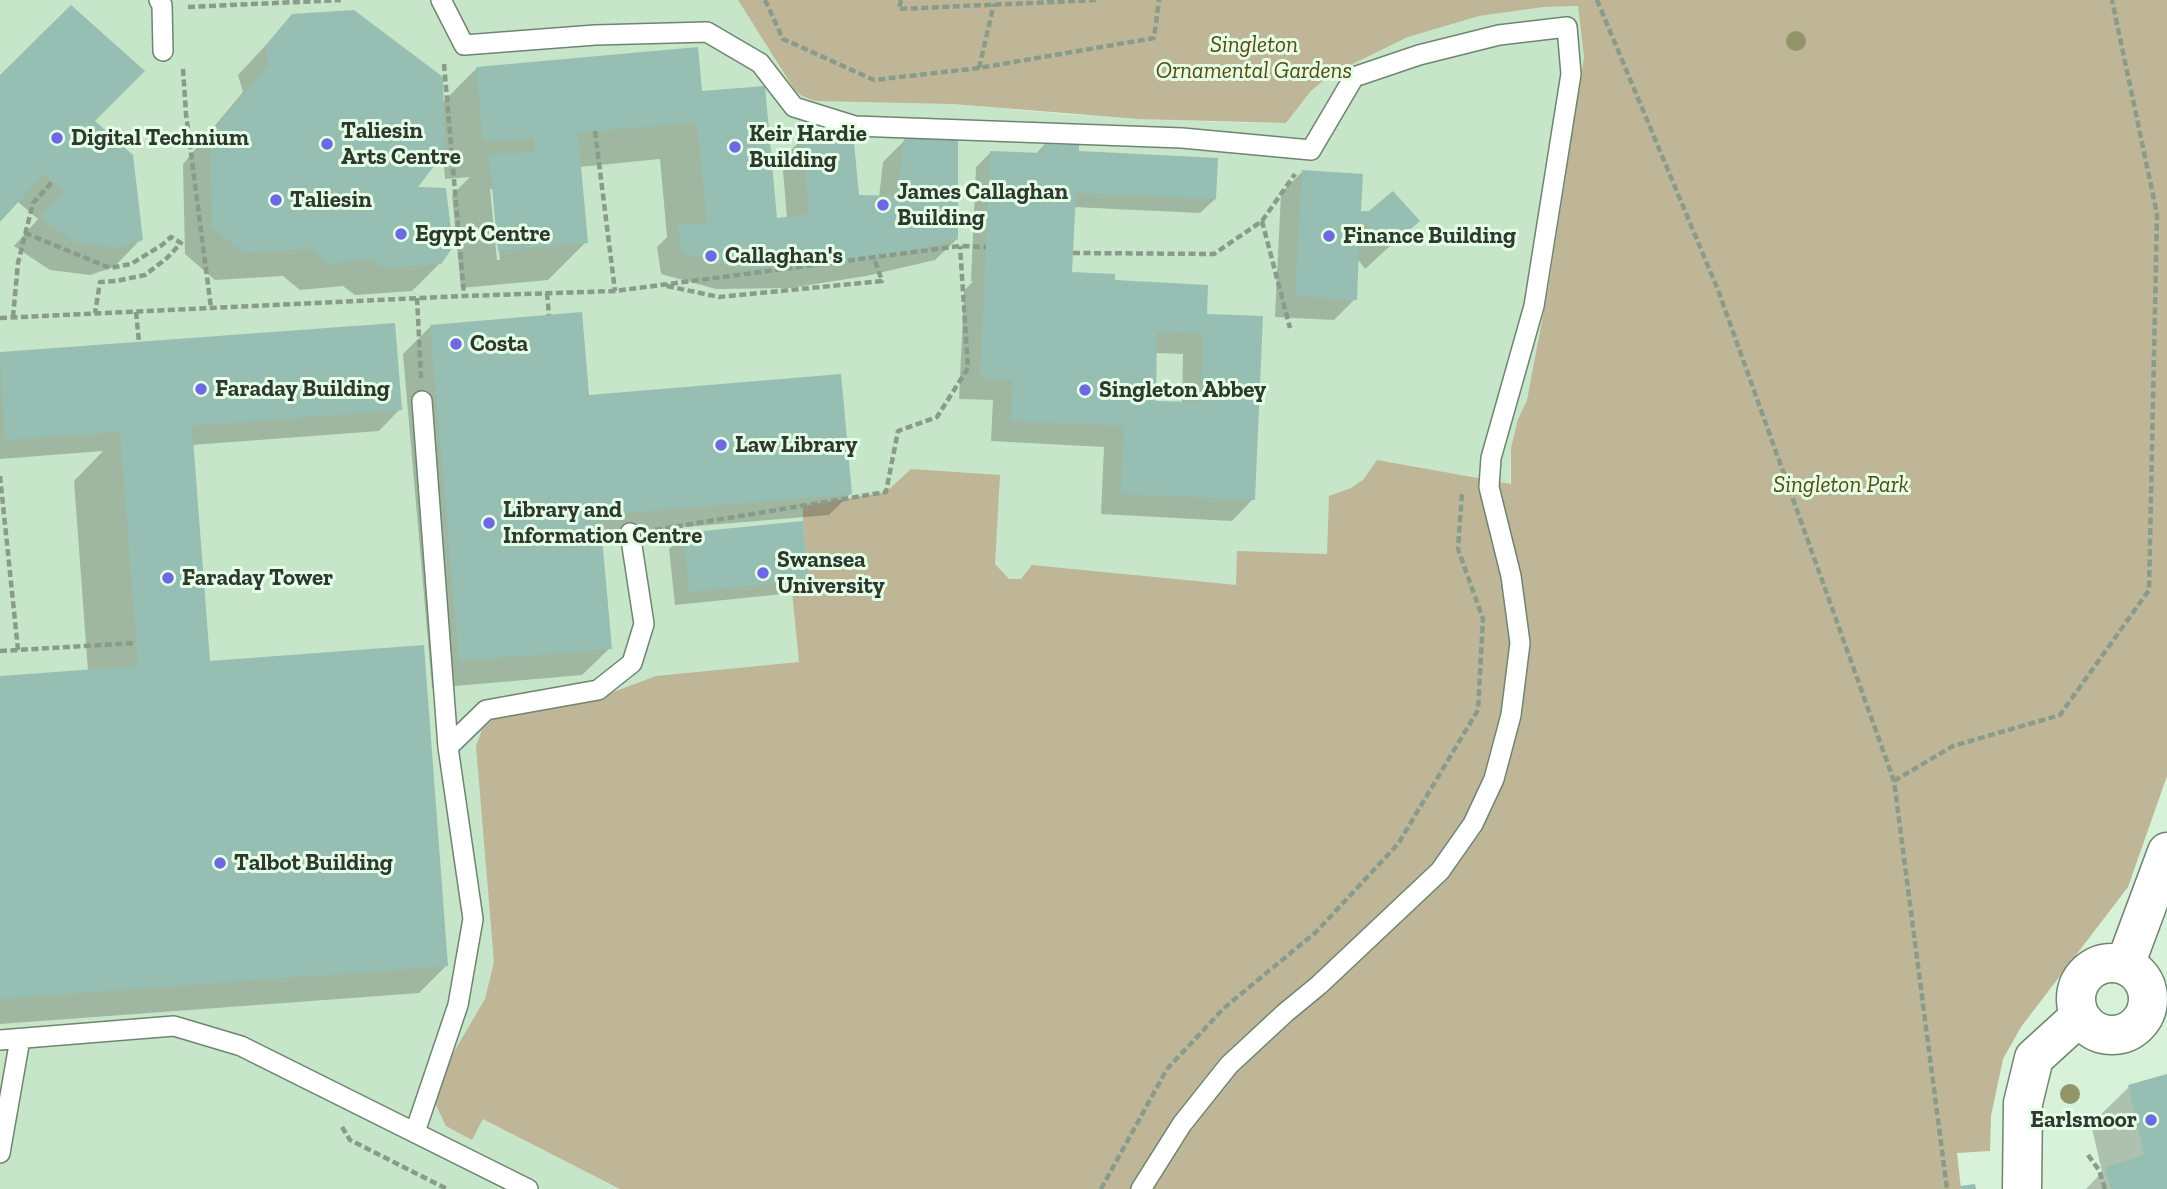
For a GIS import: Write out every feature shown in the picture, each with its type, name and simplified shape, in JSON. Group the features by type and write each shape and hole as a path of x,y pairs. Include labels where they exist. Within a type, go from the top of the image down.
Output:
{"street":[{"path":"2125,965 2167,852"},
{"path":"2107,962 2125,965 2141,976 2156,1015 2133,1029 2113,1036 2094,1031 2079,1017 2075,999 2079,982 2091,969 2107,962"},
{"path":"2022,1189 2024,1103 2034,1058 2079,1017"}],"lane":[{"path":"441,0 464,45 595,35 707,32 760,63 794,107 855,126 1182,138 1311,150 1354,78 1419,55 1499,35 1567,27 1571,74 1534,306 1492,458 1489,487 1511,576 1520,643 1511,715 1494,779 1473,824 1440,871 1229,1065 1182,1124 1141,1189"},
{"path":"161,3 163,51"},
{"path":"415,1132 458,1005 473,919 448,747 422,401"},
{"path":"448,747 486,710 598,691 632,663 644,624 630,533"},
{"path":"0,1153 10,1040 174,1026 241,1046 528,1189"}],"path":[{"path":"161,3 180,8 341,0"},
{"path":"765,0 783,39 874,80 979,68 1154,37 1160,0"},
{"path":"901,0 899,9 992,2 1097,0"},
{"path":"992,2 1001,0"},
{"path":"1597,0 1718,290 1894,781 1947,1189"},
{"path":"1894,781 1953,746 2060,715 2149,590 2157,214 2112,0"},
{"path":"979,68 992,2"},
{"path":"443,53 464,296"},
{"path":"183,61 186,114 211,308"},
{"path":"595,131 615,291"},
{"path":"1073,253 1214,254 1262,221 1311,150"},
{"path":"13,317 18,263 33,203 52,181"},
{"path":"1262,221 1290,328"},
{"path":"26,233 110,268 131,264 171,237 181,243 145,275 100,282 95,313"},
{"path":"0,318 615,291 960,246 986,247"},
{"path":"630,533 886,492 898,431 937,417 968,368 960,246"},
{"path":"663,285 719,297 882,281 874,258"},
{"path":"547,293 548,315"},
{"path":"417,298 422,401"},
{"path":"136,312 139,342"},
{"path":"0,477 18,650"},
{"path":"1101,1189 1167,1069 1224,1008 1316,932 1398,844 1478,710 1483,619 1458,550 1462,481"},
{"path":"0,651 136,643"},
{"path":"2088,1155 2099,1170 2105,1189"}],"shaded area":[{"name":"Swansea University","path":"0,0 738,0 794,89 1063,114 1286,123 1311,91 1330,75 1408,37 1479,16 1544,7 1578,6 1584,57 1534,367 1527,400 1518,419 1511,448 1510,481 1518,531 1160,1189 0,1189"}],"green space":[{"name":"Singleton Park","path":"738,0 2167,0 2167,776 2128,887 2021,1027 2003,1059 1991,1116 1990,1151 1957,1153 1961,1189 620,1189 483,1119 472,1140 446,1126 435,1103 435,1084 485,999 494,962 476,746 482,730 497,715 600,697 656,676 799,662 791,581 809,579 803,506 886,492 911,469 1000,475 995,564 1009,579 1021,579 1032,565 1236,585 1237,551 1327,554 1329,496 1351,488 1363,480 1377,460 1511,484 1511,448 1518,419 1527,400 1548,289 1584,57 1578,6 1544,7 1479,16 1408,37 1330,75 1311,91 1286,123 1139,119 953,104 815,101 802,96 794,89"}],"building":[{"name":"Digital Technium","path":"71,5 145,71 95,121 133,155 143,240 119,248 77,243 40,218 64,191 44,174 0,222 0,75"},
{"name":"Taliesin Arts Centre","path":"354,10 443,77 445,152 418,187 446,188 453,247 441,264 383,268 371,259 328,264 311,249 243,253 212,227 210,135 269,63 265,46 292,14"},
{"name":"Keir Hardie Building","path":"698,47 702,91 765,86 777,218 809,214 802,136 853,132 859,195 897,196 904,139 958,136 958,239 888,256 812,267 738,268 682,253 677,224 707,224 697,122 578,133 588,243 498,251 489,155 535,152 534,138 483,142 476,67"},
{"name":"Singleton Abbey","path":"1044,144 1079,145 1079,151 1218,158 1216,199 1076,193 1072,272 1115,274 1115,280 1208,285 1207,314 1263,316 1255,500 1121,494 1124,426 1011,421 1013,380 980,378 990,151 1043,153","holes":["1157,332 1203,333 1202,402 1156,401"]},
{"name":"Finance Building","path":"1302,170 1363,174 1361,211 1369,211 1393,191 1420,221 1387,249 1366,223 1360,223 1357,300 1295,296"},
{"name":"Library and Information Centre","path":"582,312 589,395 841,374 852,494 600,515 612,649 459,661 430,325"},
{"name":"Talbot Building","path":"395,323 402,410 192,426 210,661 424,645 448,966 0,999 0,676 138,666 120,432 5,440 0,352"},
{"path":"803,521 809,580 689,592 683,533"},
{"name":"Earlsmoor","path":"2167,1074 2167,1189 2111,1189 2105,1167 2144,1155 2128,1085"},
{"path":"1975,1184 1976,1189 1961,1189 1960,1186"}],"place":[{"name":"Digital Technium","path":"57,138"},
{"name":"Taliesin Arts Centre","path":"327,144"},
{"name":"Keir Hardie Building","path":"735,147"},
{"name":"Taliesin","path":"276,200"},
{"name":"James Callaghan Building","path":"883,205"},
{"name":"Egypt Centre","path":"401,234"},
{"name":"Finance Building","path":"1329,236"},
{"name":"Callaghan's","path":"711,256"},
{"name":"Costa","path":"456,344"},
{"name":"Faraday Building","path":"201,389"},
{"name":"Singleton Abbey","path":"1085,390"},
{"name":"Law Library","path":"721,445"},
{"name":"Library and Information Centre","path":"489,523"},
{"name":"Swansea University","path":"763,573"},
{"name":"Faraday Tower","path":"168,578"},
{"name":"Talbot Building","path":"220,863"},
{"name":"Earlsmoor","path":"2151,1120"}],"park label":[{"name":"Singleton Ornamental Gardens","path":"1254,58"}]}
